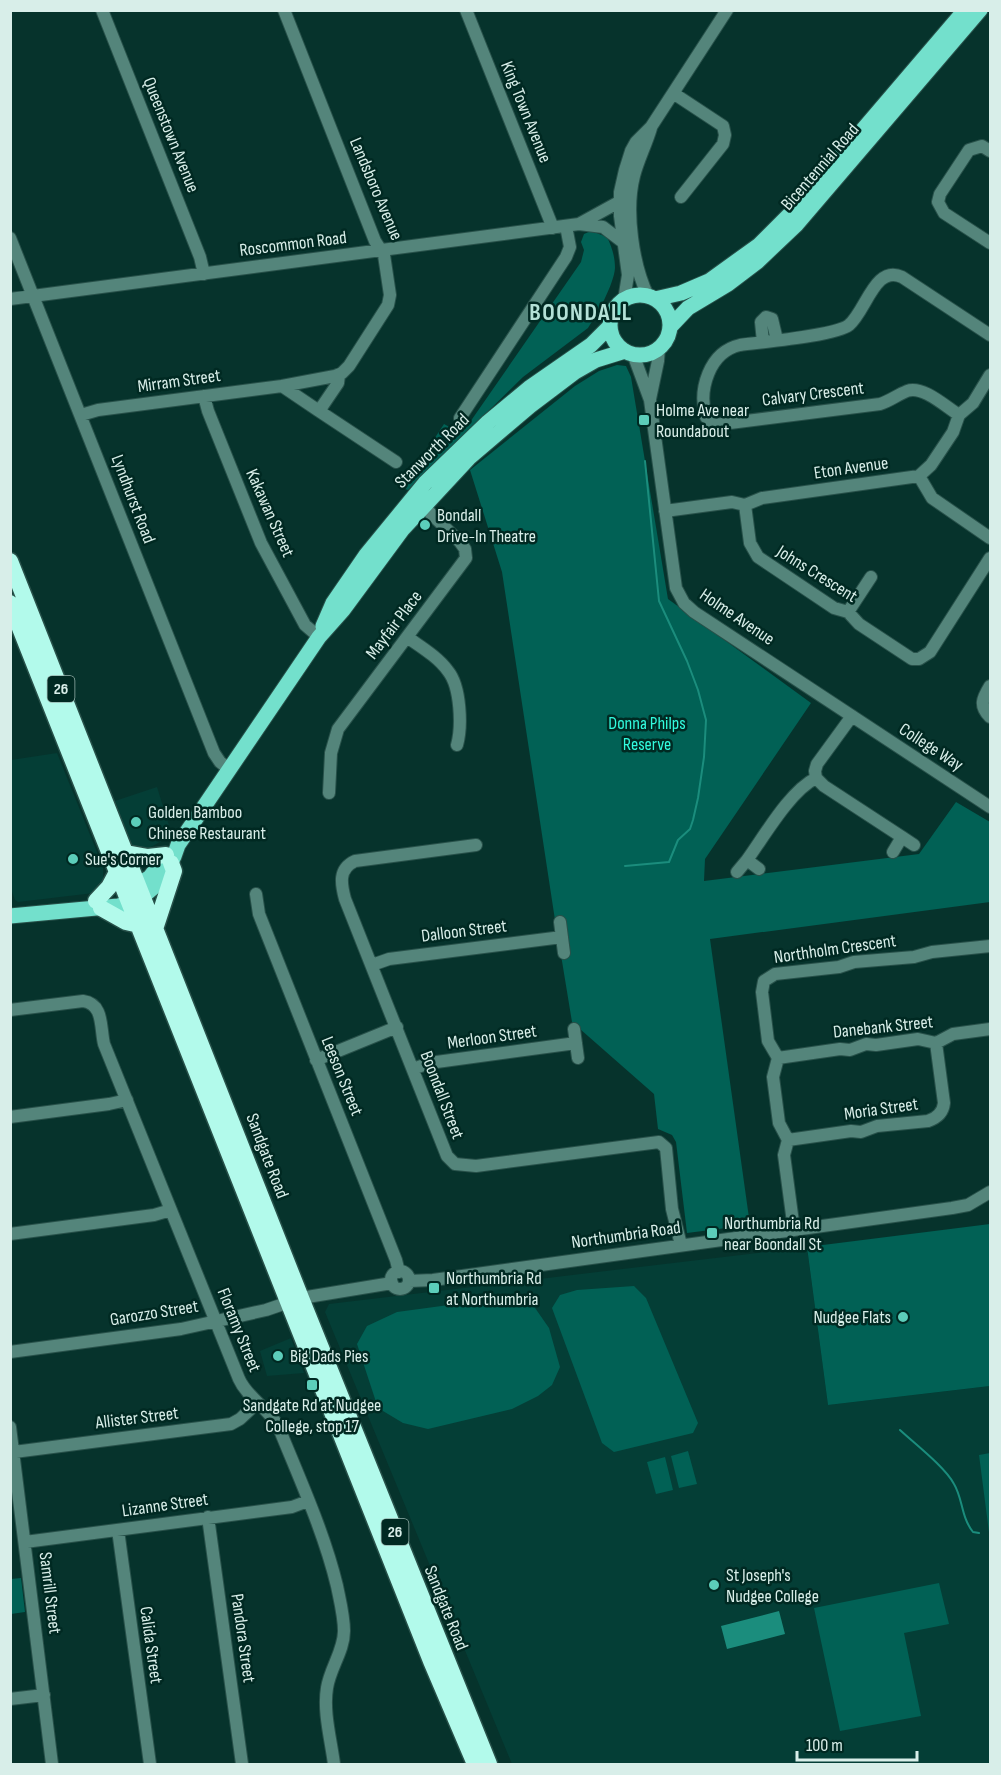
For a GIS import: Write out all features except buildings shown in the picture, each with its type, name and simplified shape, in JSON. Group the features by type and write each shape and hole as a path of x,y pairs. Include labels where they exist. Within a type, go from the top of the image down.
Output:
{"highway":[{"name":"Sandgate Road","path":"10,561 126,853 134,894 475,1764"},
{"name":"Sandgate Road","path":"10,603 117,872 134,894"},
{"path":"117,872 99,904 126,922 147,926 174,871 172,854 148,857 126,853"},
{"name":"Sandgate Road","path":"295,1300 489,1764"}],"main road":[{"name":"Bicentennial Road","path":"651,298 681,293 709,281 741,260 766,238 795,209 971,12"},
{"name":"Bicentennial Road","path":"670,327 688,308 728,284 757,262 797,224 971,12"},
{"path":"632,296 651,298 666,311 670,327 664,342 659,347 642,354 629,352 617,344 610,326 614,311 624,300 632,296"},
{"name":"Stanworth Road","path":"418,501 445,462 488,422 529,388 591,345 610,326"},
{"name":"Stanworth Road","path":"134,894 155,888 172,854 319,636 333,603 366,555 418,501 530,406 585,365 629,352"},
{"path":"10,916 70,909 81,910 134,894"}],"street":[{"name":"Queenstown Avenue","path":"102,10 200,258 204,274"},
{"name":"Landsboro Avenue","path":"284,10 384,255 390,287 388,305 349,366 339,375"},
{"name":"King Town Avenue","path":"466,10 552,228"},
{"path":"624,300 628,275 620,202 625,170 631,151 636,142 651,127 727,10"},
{"path":"673,93 723,126 725,135 723,144 681,197"},
{"path":"651,127 633,177 630,210 637,266 651,298"},
{"path":"990,151 982,146 969,150 940,194 938,202 944,213 990,243"},
{"name":"Roscommon Road","path":"579,224 620,202"},
{"name":"Roscommon Road","path":"10,299 579,224 603,227 624,243"},
{"name":"Stanworth Road","path":"460,418 566,257 570,247 566,226"},
{"name":"Lyndhurst Road","path":"10,238 214,753 229,769"},
{"name":"Calvary Crescent","path":"959,415 925,393 916,390 880,404 719,425 710,423 704,414 702,394 715,363 733,346 828,333 843,328 855,318 879,281 892,274 902,277 990,335"},
{"path":"763,342 761,322 766,317 772,319 777,340"},
{"name":"Holme Avenue","path":"650,400 659,347"},
{"name":"Holme Avenue","path":"629,352 650,400 676,588 684,603 694,612 852,716"},
{"path":"320,411 338,383 339,375"},
{"name":"Mirram Street","path":"81,415 98,410 282,386 339,375"},
{"path":"990,375 973,403 959,415 953,432 931,465 919,476 932,498 990,538"},
{"path":"282,386 396,462"},
{"name":"Kakawan Street","path":"204,396 261,543 305,625 319,636"},
{"name":"Eton Avenue","path":"665,511 732,502 745,505 762,498 919,476"},
{"name":"Mayfair Place","path":"329,793 331,753 338,729 466,558 465,549 460,542 418,501"},
{"name":"Johns Crescent","path":"745,505 750,543 758,557 834,608 848,612 859,624 909,657 916,659 930,652 990,558"},
{"path":"848,612 871,577"},
{"path":"407,637 441,663 451,675 456,691 461,726 458,746"},
{"path":"990,686 982,702 983,708 990,717"},
{"path":"852,716 817,764 816,778 824,786 914,845"},
{"name":"College Way","path":"852,716 990,807"},
{"path":"737,872 796,792 807,782 816,778"},
{"path":"893,852 902,837"},
{"name":"Boondall Street","path":"476,845 359,860 345,868 342,879 343,890 447,1156 460,1166 476,1166 652,1142 662,1143 666,1148 671,1203 681,1245"},
{"path":"747,860 759,869"},
{"name":"Leeson Street","path":"256,894 258,914 399,1272"},
{"path":"560,921 564,953"},
{"name":"Dalloon Street","path":"372,965 389,959 562,937"},
{"name":"Northholm Crescent","path":"794,1230 784,1155 788,1140 779,1124 773,1077 778,1058 769,1044 762,984 775,974 990,945"},
{"name":"Floramy Street","path":"10,1010 83,1001 96,1008 104,1044 241,1384 277,1424 329,1553 343,1619 343,1644 330,1673 327,1689 326,1706 334,1764"},
{"path":"316,1060 397,1028"},
{"path":"574,1029 578,1058"},
{"name":"Danebank Street","path":"778,1058 850,1050 866,1044 876,1045 918,1039 936,1043 953,1034 990,1029"},
{"name":"Moria Street","path":"788,1140 851,1131 861,1132 874,1127 928,1121 936,1118 942,1112 944,1103 936,1043"},
{"name":"Merloon Street","path":"413,1069 429,1063 576,1044"},
{"path":"10,1117 127,1100"},
{"name":"Northumbria Road","path":"409,1281 433,1280 961,1207 989,1193"},
{"path":"10,1234 154,1215 171,1210"},
{"path":"399,1272 406,1274 409,1281 402,1289 396,1288 392,1283 393,1276 399,1272"},
{"path":"295,1300 392,1283"},
{"name":"Garozzo Street","path":"10,1352 163,1332 266,1310 295,1300"},
{"name":"Allister Street","path":"14,1452 231,1424 240,1419 257,1402"},
{"name":"Samrill Street","path":"10,1427 52,1764"},
{"name":"Lizanne Street","path":"25,1542 292,1507 308,1501"},
{"name":"Pandora Street","path":"208,1517 242,1764"},
{"name":"Calida Street","path":"117,1530 150,1764"},
{"path":"10,1699 44,1695"}],"shaded area":[{"name":"Sue's Corner","path":"57,753 103,867 103,880 94,893 18,902 11,889 11,760"},
{"path":"157,787 172,835 144,851 131,845 115,801"},
{"name":"St Joseph's Nudgee College","path":"807,1247 828,1405 990,1386 990,1764 512,1764 325,1312 329,1304"},
{"path":"291,1338 304,1373 267,1376 260,1351"},
{"path":"779,1611 785,1634 727,1649 721,1626"}],"green space":[{"path":"591,231 607,237 613,252 615,268 608,291 588,328 523,377 408,490 402,488 444,424 455,430 468,425 581,262 584,250 581,242 584,234"},
{"name":"Donna Philps Reserve","path":"617,365 626,366 631,377 668,599 811,703 705,859 704,881 919,854 956,802 990,822 990,902 710,939 750,1225 687,1233 676,1142 672,1135 658,1129 654,1094 572,1022 561,955 570,953 565,918 555,920 502,572 470,470 575,386 599,371"},
{"name":"Nudgee Flats","path":"990,1224 990,1386 828,1405 807,1247"},
{"path":"634,1286 646,1298 698,1423 693,1433 614,1452 602,1443 552,1308 560,1295 577,1290"},
{"path":"516,1296 533,1305 549,1328 560,1367 552,1385 538,1396 512,1409 428,1429 403,1423 378,1408 357,1344 367,1326 397,1312"},
{"path":"688,1451 697,1484 679,1488 671,1456"},
{"path":"990,1453 990,1540 979,1455"},
{"path":"665,1457 673,1490 656,1494 647,1462"},
{"path":"21,1578 25,1612 11,1614 11,1579"},
{"path":"939,1583 949,1624 904,1633 921,1716 840,1731 814,1608"}],"waterway":[{"path":"625,866 669,862 678,840 690,829 698,798 706,720 687,661 659,601 645,461"},
{"path":"900,1430 950,1477 957,1490 969,1526 973,1532 979,1533"}],"place":[{"name":"Holme Ave near Roundabout","path":"644,420"},
{"name":"Bondall Drive-In Theatre","path":"425,525"},
{"name":"Golden Bamboo Chinese Restaurant","path":"136,822"},
{"name":"Sue's Corner","path":"73,859"},
{"name":"Northumbria Rd near Boondall St","path":"712,1233"},
{"name":"Northumbria Rd at Northumbria","path":"434,1288"},
{"name":"Nudgee Flats","path":"903,1317"},
{"name":"Big Dads Pies","path":"278,1356"},
{"name":"Sandgate Rd at Nudgee College, stop 17","path":"312,1385"},
{"name":"St Joseph's Nudgee College","path":"714,1585"}],"district":[{"name":"BOONDALL","path":"581,312"}]}
